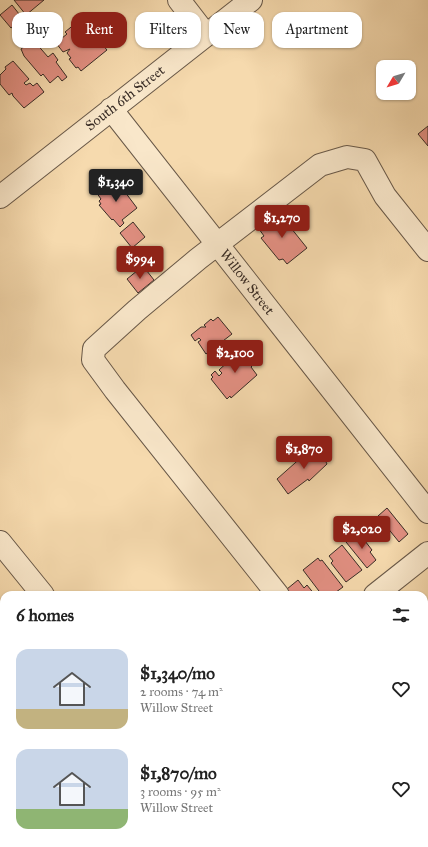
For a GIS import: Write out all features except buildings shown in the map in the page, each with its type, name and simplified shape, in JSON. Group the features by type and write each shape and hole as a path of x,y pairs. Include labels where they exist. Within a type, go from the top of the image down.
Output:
{"street":[{"path":"179,0 206,35"},
{"name":"South 6th Street","path":"0,197 251,0"},
{"name":"Willow Street","path":"111,109 428,512"},
{"path":"275,591 93,360 94,349 137,310 217,244 320,165 347,156 365,160 385,196 428,250"},
{"path":"0,543 40,591"},
{"path":"380,591 428,553"}]}
